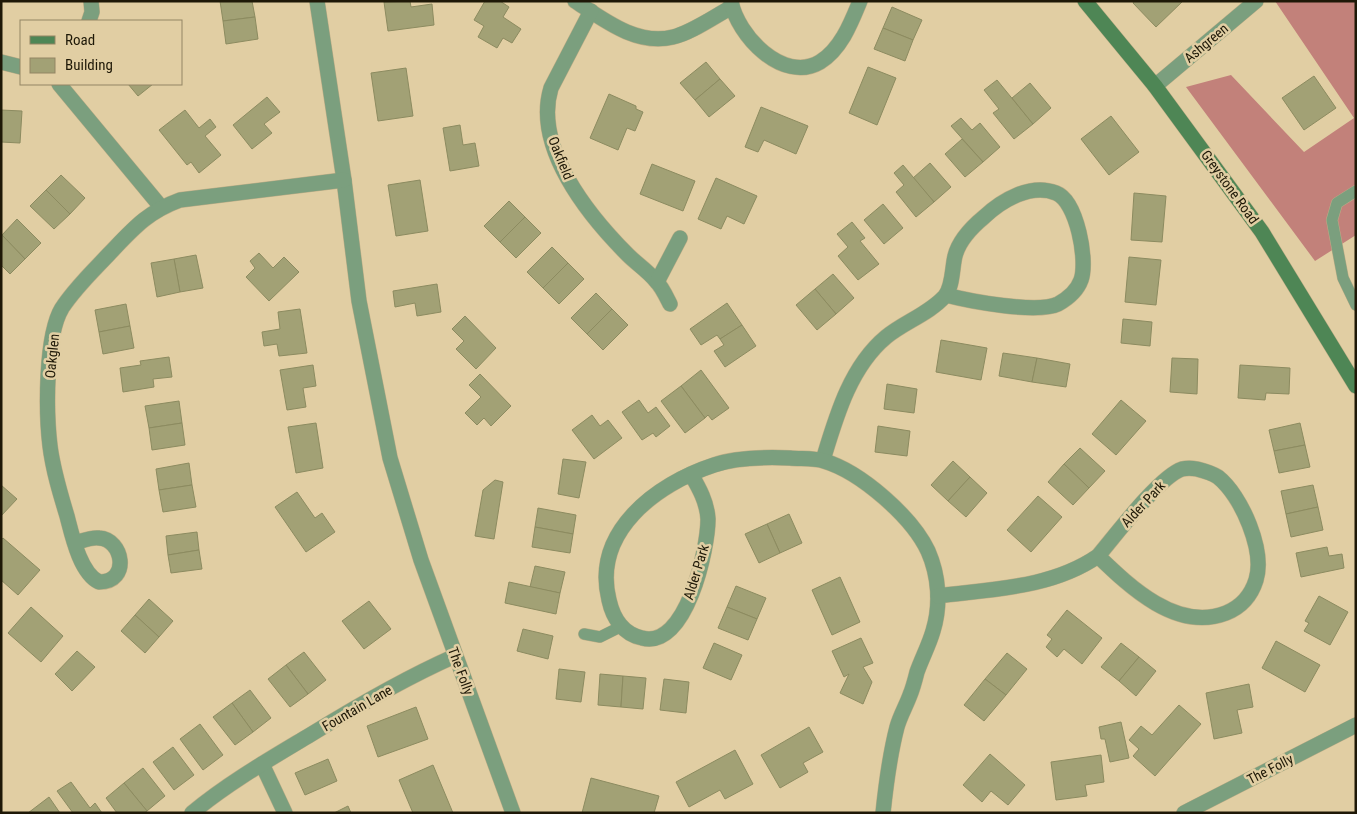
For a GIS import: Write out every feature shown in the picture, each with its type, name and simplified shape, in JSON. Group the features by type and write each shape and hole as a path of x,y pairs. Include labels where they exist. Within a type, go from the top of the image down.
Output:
{"main road":[{"name":"Greystone Road","path":"1085,1 1155,86 1262,232 1356,386"}],"street":[{"path":"89,20 92,12 91,1"},
{"path":"317,1 344,180"},
{"path":"576,1 606,22 632,34 654,39 674,37 731,4 741,26 759,48 781,64 804,67 819,63 832,52 848,28 860,1"},
{"name":"Ashgreen","path":"1155,86 1256,1"},
{"name":"Oakfield","path":"591,11 551,88 548,101 550,130 559,160 574,188 592,215 628,255 657,282 670,304"},
{"path":"1,62 20,66"},
{"path":"61,85 161,207"},
{"name":"Oakglen","path":"75,543 56,476 50,445 48,368 52,335 62,309 84,279 137,225 161,207 180,200 344,180"},
{"name":"The Folly","path":"344,180 359,301 390,458 411,528 455,656 513,813"},
{"path":"823,460 842,403 866,357 886,336 933,307 946,295 958,247 972,228 985,215 1004,202 1026,192 1050,192 1062,197 1071,209 1077,226 1083,262 1079,284 1066,299 1054,306 1035,308 969,300 946,295"},
{"path":"657,282 680,238"},
{"path":"622,626 612,612 606,584 608,560 614,542 628,520 640,506 655,493 671,483 714,465 738,460 777,458 823,460 846,470 872,488 902,514 924,542 935,568 938,596 934,630 898,726 885,790 883,813"},
{"name":"Alder Park","path":"938,596 1030,584 1078,569 1098,556 1164,481 1183,469 1192,468 1211,473 1219,478 1232,493 1250,527 1254,539 1257,571 1253,587 1243,603 1222,614 1199,617 1175,612 1153,602 1131,586 1098,556"},
{"name":"Alder Park","path":"622,626 633,635 646,640 664,634 678,620 693,592 702,561 708,517 702,495 691,474"},
{"name":"Fountain Lane","path":"192,813 262,764 350,711 416,674 455,656"},
{"name":"The Folly","path":"1184,813 1356,724"},
{"path":"262,764 285,813"}],"lane":[{"path":"1356,192 1337,203 1332,220 1344,278 1356,305"},
{"path":"584,634 600,637 622,626"}],"shaded area":[{"path":"1275,1 1356,1 1356,235 1315,261 1186,87 1231,75 1304,152 1354,118"}],"building":[{"path":"220,1 252,1 255,17 223,21"},
{"path":"410,1 411,7 432,4 434,25 388,31 384,2"},
{"path":"485,1 500,1 509,7 503,17 521,29 512,43 503,38 497,48 478,37 484,26 474,20"},
{"path":"1134,1 1183,1 1156,27 1133,3"},
{"path":"892,7 922,20 913,40 883,28"},
{"path":"255,17 258,39 226,44 223,21"},
{"path":"883,28 913,40 905,61 874,49"},
{"path":"706,62 720,79 695,100 680,83"},
{"path":"868,67 896,78 877,125 849,113"},
{"path":"406,68 413,116 378,121 371,73"},
{"path":"1314,76 1336,108 1304,130 1282,98"},
{"path":"720,79 735,96 709,117 695,100"},
{"path":"997,80 1033,124 1014,139 993,113 999,109 984,90"},
{"path":"1030,83 1051,108 1033,124 1012,98"},
{"path":"129,85 152,85 138,96"},
{"path":"609,94 636,106 636,109 643,112 635,131 627,128 618,150 590,138"},
{"path":"267,97 280,112 264,124 272,133 252,149 233,125"},
{"path":"761,107 808,126 796,154 764,140 758,152 745,147"},
{"path":"1,110 22,111 20,143 1,142"},
{"path":"185,110 199,128 210,119 216,127 205,136 221,155 199,173 191,162 187,165 159,130"},
{"path":"1111,116 1139,152 1109,175 1081,139"},
{"path":"961,118 972,130 980,123 1000,147 983,162 951,126"},
{"path":"460,125 463,145 475,143 479,166 450,171 443,128"},
{"path":"962,139 983,162 965,177 945,154"},
{"path":"930,163 951,187 934,202 913,178"},
{"path":"652,164 695,181 683,211 640,194"},
{"path":"903,165 934,202 916,217 896,192 904,185 894,173"},
{"path":"61,175 85,198 70,214 46,190"},
{"path":"716,178 757,196 744,224 727,216 721,229 698,219"},
{"path":"420,180 428,231 396,236 388,185"},
{"path":"46,190 70,214 54,229 30,206"},
{"path":"1134,193 1166,196 1162,242 1131,240"},
{"path":"509,201 525,217 500,242 484,226"},
{"path":"883,204 903,228 884,244 864,220"},
{"path":"525,217 541,233 516,258 500,242"},
{"path":"17,219 41,243 25,259 2,235"},
{"path":"852,222 865,238 860,241 879,264 858,280 838,256 848,247 837,234"},
{"path":"2,235 25,259 10,274 1,265"},
{"path":"552,247 568,263 543,288 527,272"},
{"path":"259,253 273,268 284,257 299,272 269,301 246,277 255,268 250,261"},
{"path":"196,255 203,288 180,292 174,259"},
{"path":"1129,257 1161,260 1156,305 1125,302"},
{"path":"174,259 180,292 157,297 151,263"},
{"path":"568,263 584,279 559,304 543,288"},
{"path":"833,274 854,298 836,314 815,289"},
{"path":"437,284 441,312 417,316 415,303 395,307 393,291"},
{"path":"815,289 836,314 817,330 796,305"},
{"path":"596,293 612,309 587,334 571,318"},
{"path":"727,303 742,325 720,339 717,335 701,345 690,329"},
{"path":"126,304 130,326 99,332 95,310"},
{"path":"300,309 307,353 279,356 277,344 264,346 262,332 280,329 278,312"},
{"path":"612,309 628,325 603,350 587,334"},
{"path":"465,316 496,348 476,369 456,349 464,341 452,329"},
{"path":"1123,319 1152,322 1150,346 1121,343"},
{"path":"742,325 756,346 725,367 714,351 724,345 720,339"},
{"path":"130,326 134,348 103,354 99,332"},
{"path":"941,340 987,348 981,380 936,372"},
{"path":"1003,353 1037,358 1032,382 999,376"},
{"path":"169,357 172,377 153,379 154,387 123,392 120,368 141,365 140,361"},
{"path":"1037,358 1070,364 1066,387 1032,382"},
{"path":"1172,358 1198,359 1197,394 1170,392"},
{"path":"313,365 316,386 303,388 306,407 287,410 280,370"},
{"path":"1240,365 1290,368 1289,394 1266,393 1265,400 1238,398"},
{"path":"701,370 729,408 712,420 708,415 705,418 681,386"},
{"path":"480,374 511,406 491,426 484,418 477,425 465,413 481,397 469,385"},
{"path":"887,384 917,389 914,413 884,409"},
{"path":"681,386 705,418 685,433 661,401"},
{"path":"639,400 648,413 656,407 670,426 656,437 653,433 642,440 622,412"},
{"path":"1121,400 1146,421 1116,455 1092,434"},
{"path":"179,401 182,423 149,428 145,406"},
{"path":"592,415 600,426 608,420 622,438 594,459 572,430"},
{"path":"182,423 185,445 152,450 149,428"},
{"path":"316,423 323,468 296,473 288,427"},
{"path":"1300,423 1305,445 1274,451 1269,430"},
{"path":"878,426 910,431 907,456 875,452"},
{"path":"1305,445 1310,467 1279,473 1274,451"},
{"path":"1080,448 1105,471 1089,488 1064,464"},
{"path":"563,459 586,462 579,498 558,494"},
{"path":"953,461 970,477 948,501 931,485"},
{"path":"189,463 192,485 159,490 156,469"},
{"path":"1064,464 1089,488 1073,505 1048,482"},
{"path":"970,477 987,493 966,517 948,501"},
{"path":"495,480 503,482 494,539 475,536 483,490"},
{"path":"1,485 17,499 1,516"},
{"path":"192,485 196,507 163,512 159,490"},
{"path":"1313,485 1318,507 1286,514 1281,491"},
{"path":"297,492 315,518 322,513 335,532 306,552 275,507"},
{"path":"1038,496 1062,517 1031,552 1007,530"},
{"path":"1318,507 1323,530 1291,537 1286,514"},
{"path":"538,508 576,515 573,534 535,527"},
{"path":"789,514 802,543 780,553 767,524"},
{"path":"767,524 780,553 759,563 745,534"},
{"path":"535,527 573,534 570,553 532,547"},
{"path":"197,532 199,550 168,555 166,536"},
{"path":"3,538 40,570 18,595 1,580 1,540"},
{"path":"1327,547 1329,556 1342,554 1344,568 1301,577 1296,553"},
{"path":"199,550 202,569 171,573 168,555"},
{"path":"535,566 565,572 560,593 530,587"},
{"path":"840,577 860,622 832,635 812,590"},
{"path":"509,582 560,593 556,614 505,603"},
{"path":"736,586 766,598 757,619 727,607"},
{"path":"1319,596 1348,612 1330,645 1304,631 1309,623 1305,621"},
{"path":"149,599 173,621 159,637 135,615"},
{"path":"369,601 391,629 364,649 342,621"},
{"path":"31,607 63,636 41,662 8,633"},
{"path":"727,607 757,619 748,640 718,628"},
{"path":"1067,610 1102,638 1082,664 1064,649 1057,657 1046,647 1052,639 1047,635"},
{"path":"135,615 159,637 145,653 121,631"},
{"path":"523,629 553,636 548,659 517,651"},
{"path":"861,638 873,663 863,667 872,682 863,704 840,693 849,674 844,677 832,651"},
{"path":"1276,641 1320,665 1305,692 1262,668"},
{"path":"714,643 742,655 731,680 703,668"},
{"path":"1121,643 1139,657 1119,681 1101,667"},
{"path":"77,651 95,667 72,691 55,674"},
{"path":"304,652 326,680 308,694 286,665"},
{"path":"1007,653 1027,669 1006,695 985,679"},
{"path":"1139,657 1156,671 1136,696 1119,681"},
{"path":"286,665 308,694 290,707 268,679"},
{"path":"559,669 585,672 581,702 556,699"},
{"path":"600,674 623,676 621,707 598,705"},
{"path":"623,676 646,678 643,709 621,707"},
{"path":"664,679 689,682 686,713 660,710"},
{"path":"985,679 1006,695 984,721 964,705"},
{"path":"1249,684 1253,707 1237,710 1242,733 1214,739 1206,693"},
{"path":"250,690 271,718 253,732 232,703"},
{"path":"232,703 253,732 235,745 213,717"},
{"path":"1179,705 1201,724 1155,776 1133,756 1139,749 1129,740 1141,726 1152,735"},
{"path":"416,707 428,739 378,757 367,726"},
{"path":"1121,722 1129,758 1110,762 1105,739 1101,739 1099,727"},
{"path":"200,724 223,755 203,770 180,739"},
{"path":"809,727 823,752 803,763 808,772 780,788 761,755"},
{"path":"173,747 194,775 174,790 153,762"},
{"path":"735,750 753,784 725,799 720,790 689,807 676,782"},
{"path":"990,754 1025,785 1008,805 991,791 982,802 963,785"},
{"path":"1101,755 1104,782 1085,785 1087,796 1056,800 1051,762"},
{"path":"328,759 337,781 305,795 295,773"},
{"path":"433,765 453,813 413,813 399,780"},
{"path":"143,768 165,796 147,811 124,783"},
{"path":"591,778 659,796 654,813 582,813"},
{"path":"71,782 90,808 95,803 102,813 73,813 57,791"},
{"path":"124,783 147,811 144,813 117,813 106,798"},
{"path":"49,797 60,813 28,813"},
{"path":"348,806 351,813 334,813"}]}
